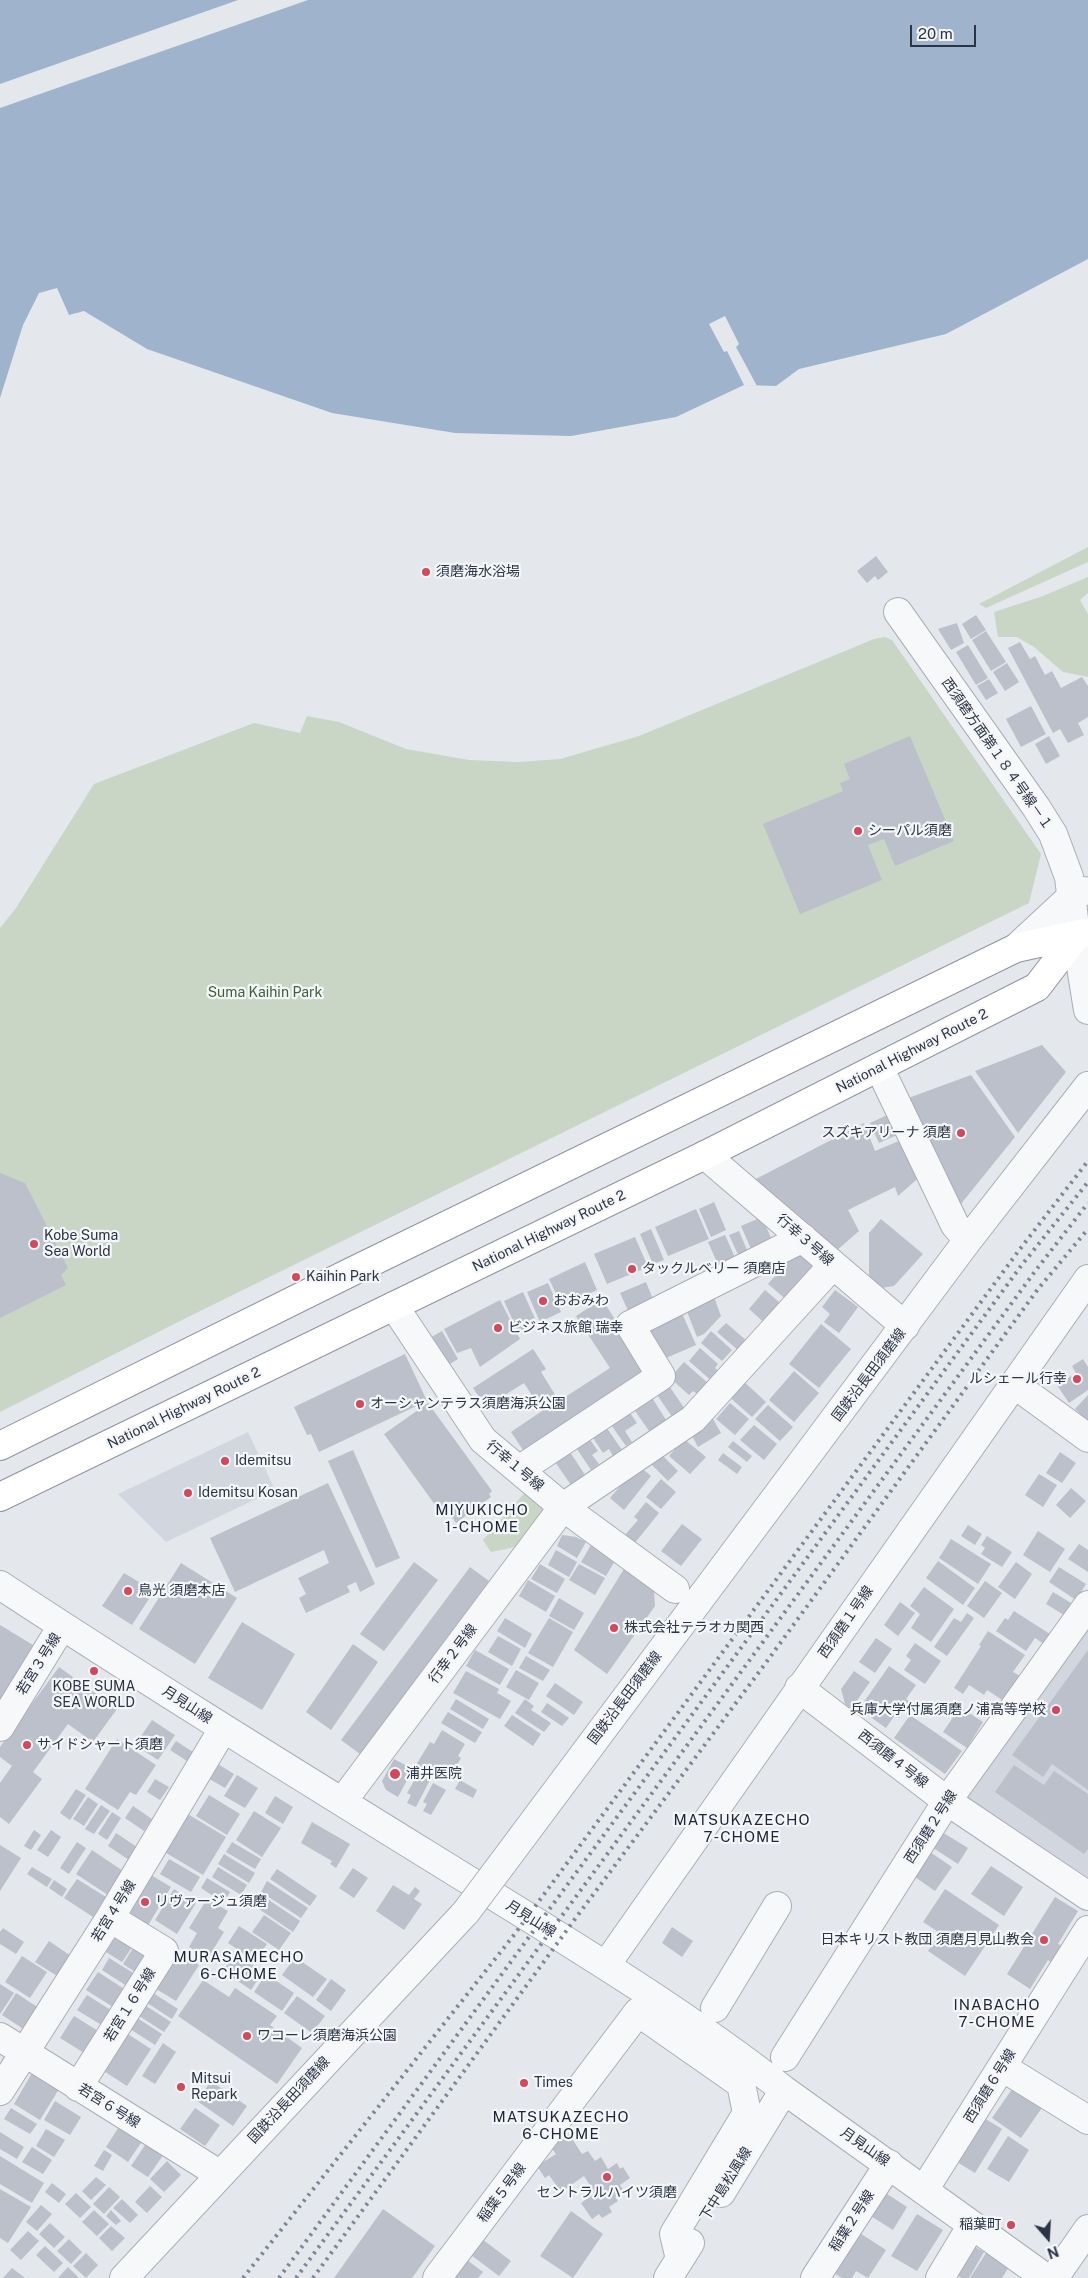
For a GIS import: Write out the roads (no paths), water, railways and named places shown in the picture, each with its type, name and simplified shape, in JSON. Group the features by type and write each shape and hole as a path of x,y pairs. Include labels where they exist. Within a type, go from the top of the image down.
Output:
{"highway":[{"path":"0,1446 351,1272 1016,948 1082,934"},
{"name":"National Highway Route 2","path":"0,1497 705,1155 1037,988 1082,934"}],"street":[{"name":"西須磨方面第１８４号線－１","path":"898,612 1048,827 1069,877 1080,893 1082,934"},
{"path":"1016,948 1080,893"},
{"path":"1082,934 1088,1010"},
{"path":"879,1067 954,1225 968,1240"},
{"name":"国鉄沿長田須磨線","path":"124,2278 219,2174 466,1912 968,1240 1088,1086"},
{"name":"行幸３号線","path":"705,1155 905,1326"},
{"path":"519,1470 661,1376 630,1325 803,1238"},
{"name":"行幸２号線","path":"342,1802 563,1507 692,1419 833,1264"},
{"name":"西須磨１号線","path":"606,1965 1088,1279"},
{"name":"行幸１号線","path":"394,1306 483,1440 563,1507 675,1589"},
{"path":"1014,1384 1088,1438"},
{"name":"月見山線","path":"0,1585 223,1729 606,1965 748,2061 784,2090 1046,2278"},
{"name":"西須磨２号線","path":"785,2057 947,1801 1088,1605"},
{"name":"若宮３号線","path":"0,1727 62,1626"},
{"name":"西須磨４号線","path":"799,1688 947,1801 1088,1896"},
{"name":"若宮４号線","path":"0,2091 110,1918 223,1729"},
{"path":"715,2008 777,1906"},
{"name":"若宮１６号線","path":"78,2087 164,1951 110,1918"},
{"name":"西須磨６号線","path":"924,2190 1088,1930"},
{"name":"稲葉５号線","path":"437,2278 638,2012 740,2084 747,2112 674,2234 674,2268"},
{"name":"若宮６号線","path":"0,2037 219,2174"},
{"path":"1002,2067 1088,2120"},
{"name":"下中島松風線","path":"674,2268 784,2090"},
{"name":"稲葉２号線","path":"815,2278 889,2164"},
{"path":"940,2278 972,2225"},
{"path":"1054,2278 1088,2229"}],"water":[{"path":"0,0 1088,0 1088,259 946,334 799,369 776,386 744,385 676,417 571,436 455,433 332,413 147,349 84,311 69,315 57,288 39,293 23,325 0,398"}],"railway":[{"path":"243,2278 514,1935 1020,1249 1088,1161"},
{"path":"279,2278 1021,1266 1088,1182"},
{"path":"296,2278 1036,1270 1088,1203"},
{"path":"313,2278 575,1919 765,1664 1038,1289 1088,1229"}],"place":[{"name":"須磨海水浴場","path":"426,572"},
{"name":"シーパル須磨","path":"858,831"},
{"name":"スズキアリーナ 須磨","path":"961,1133"},
{"name":"Kobe Suma Sea World","path":"34,1244"},
{"name":"タックルベリー 須磨店","path":"632,1269"},
{"name":"Kaihin Park","path":"296,1277"},
{"name":"おおみわ","path":"543,1301"},
{"name":"ビジネス旅館 瑞幸","path":"498,1328"},
{"name":"ルシェール行幸","path":"1077,1379"},
{"name":"オーシャンテラス須磨海浜公園","path":"360,1404"},
{"name":"Idemitsu","path":"225,1461"},
{"name":"Idemitsu Kosan","path":"188,1493"},
{"name":"鳥光 須磨本店","path":"128,1591"},
{"name":"株式会社テラオカ関西","path":"614,1628"},
{"name":"KOBE SUMA SEA WORLD","path":"94,1671"},
{"name":"兵庫大学付属須磨ノ浦高等学校","path":"1056,1710"},
{"name":"サイドシャート須磨","path":"27,1745"},
{"name":"浦井医院","path":"395,1774"},
{"name":"リヴァージュ須磨","path":"145,1902"},
{"name":"日本キリスト教団 須磨月見山教会","path":"1044,1940"},
{"name":"ワコーレ須磨海浜公園","path":"247,2036"},
{"name":"Times","path":"524,2083"},
{"name":"Mitsui Repark","path":"181,2087"},
{"name":"セントラルハイツ須磨","path":"607,2177"},
{"name":"稲葉町","path":"1011,2225"}],"district":[{"name":"MIYUKICHO 1-CHOME","path":"482,1518"},
{"name":"MATSUKAZECHO 7-CHOME","path":"742,1828"},
{"name":"MURASAMECHO 6-CHOME","path":"239,1966"},
{"name":"INABACHO 7-CHOME","path":"997,2014"},
{"name":"MATSUKAZECHO 6-CHOME","path":"561,2126"}],"park label":[{"name":"Suma Kaihin Park","path":"265,993"}]}
